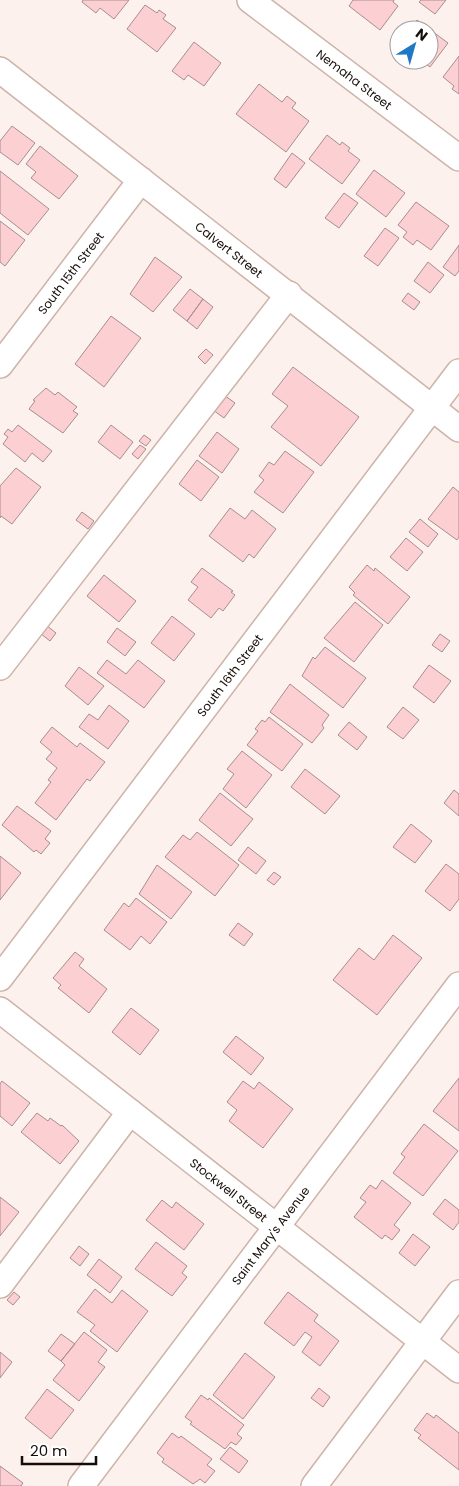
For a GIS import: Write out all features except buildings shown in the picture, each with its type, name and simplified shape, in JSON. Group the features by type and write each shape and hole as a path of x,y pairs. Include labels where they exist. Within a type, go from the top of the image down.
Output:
{"street":[{"name":"Nemaha Street","path":"250,0 459,158"},
{"name":"Calvert Street","path":"0,70 289,294 459,429"},
{"name":"South 15th Street","path":"0,366 140,180"},
{"path":"0,667 289,294"},
{"name":"South 16th Street","path":"0,978 459,372"},
{"name":"Saint Mary's Avenue","path":"82,1486 459,985"},
{"name":"Stockwell Street","path":"0,1010 459,1370"},
{"path":"0,1286 130,1112"},
{"path":"314,1486 459,1294"}]}
